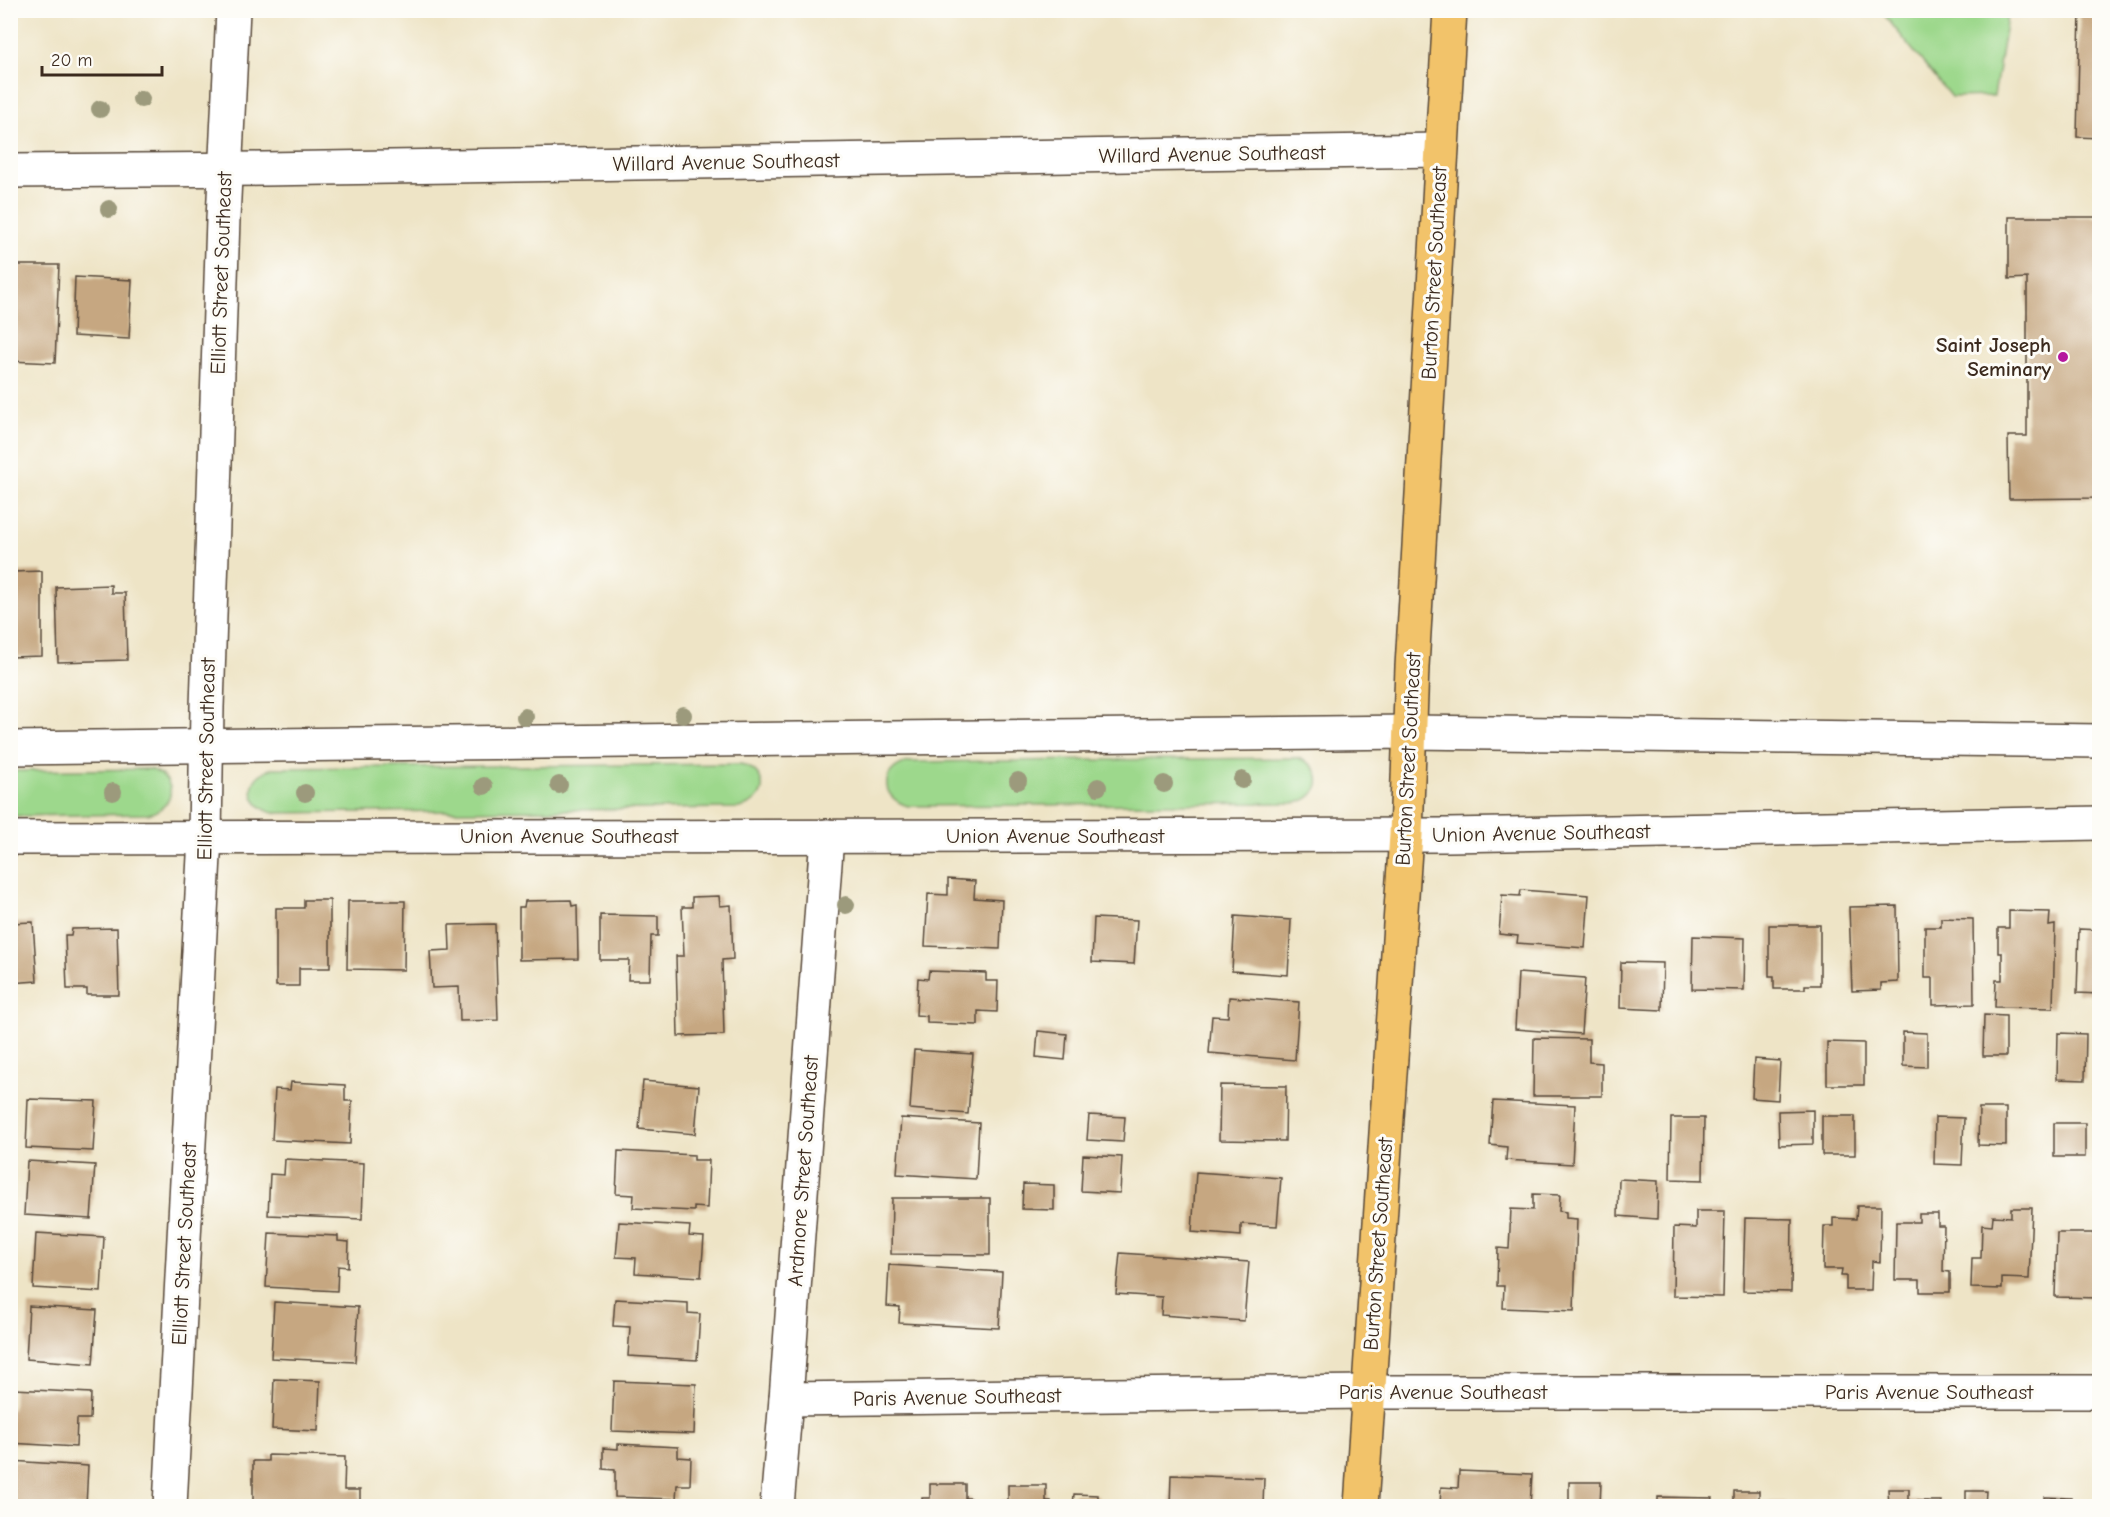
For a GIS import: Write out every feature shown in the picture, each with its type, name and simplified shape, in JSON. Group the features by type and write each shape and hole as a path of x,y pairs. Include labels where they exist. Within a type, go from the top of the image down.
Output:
{"main road":[{"name":"Burton Street Southeast","path":"1361,1506 1406,835 1409,732 1450,10"}],"street":[{"name":"Elliott Street Southeast","path":"170,1506 205,837 225,170 233,10"},
{"name":"Willard Avenue Southeast","path":"10,171 225,170 1442,150"},
{"path":"10,748 1409,732 2100,741"},
{"name":"Union Avenue Southeast","path":"10,838 1406,835 2100,824"},
{"name":"Ardmore Street Southeast","path":"777,1506 827,836"},
{"name":"Paris Avenue Southeast","path":"786,1399 1368,1392 2100,1392"}],"green space":[{"path":"1881,11 2008,11 1994,96 1951,97"},
{"path":"1298,758 1314,768 1318,781 1317,788 1312,794 1296,803 908,806 892,797 887,783 888,776 893,770 909,762"},
{"path":"741,764 757,773 762,787 756,800 739,808 273,813 257,804 252,790 258,777 274,768"},
{"path":"150,769 166,779 170,792 169,799 164,805 148,814 11,816 11,771"}],"building":[{"path":"2080,10 2100,10 2100,138 2077,137"},
{"name":"Saint Joseph Seminary","path":"2009,217 2100,217 2100,498 2009,499 2008,436 2027,436 2027,278 2009,279"},
{"path":"10,265 59,265 55,363 10,361"},
{"path":"75,277 132,280 129,339 73,336"},
{"path":"42,571 42,656 10,657 10,581 13,581 13,572"},
{"path":"111,585 111,593 125,593 127,660 58,662 56,587"},
{"path":"948,879 975,881 974,898 1002,900 1000,949 925,946 928,894 948,895"},
{"path":"1521,890 1589,895 1585,948 1517,943 1518,936 1499,934 1502,895 1520,896"},
{"path":"719,896 720,906 731,905 733,959 722,960 724,1035 678,1036 676,956 684,956 682,907 692,907 692,897"},
{"path":"304,900 330,900 330,968 299,968 299,986 276,986 276,908 304,908"},
{"path":"571,900 572,906 577,905 578,959 519,960 519,907 524,907 525,901"},
{"path":"348,901 405,901 404,970 347,969"},
{"path":"1897,906 1898,982 1881,983 1881,990 1852,991 1849,907"},
{"path":"2009,911 2050,912 2049,926 2055,925 2053,1008 1995,1007 1996,980 2002,980 2002,953 1998,953 1998,928 2009,928"},
{"path":"600,915 658,916 658,936 651,936 650,980 628,980 629,960 600,960"},
{"path":"1235,916 1291,920 1288,975 1232,971"},
{"path":"1094,918 1137,920 1134,964 1092,962"},
{"path":"1941,918 1973,919 1974,1004 1933,1005 1933,978 1925,978 1925,927 1941,927"},
{"path":"33,922 37,981 10,983 10,923"},
{"path":"495,924 498,1020 460,1021 459,987 432,988 430,951 450,950 449,925"},
{"path":"1769,925 1820,925 1820,985 1805,985 1805,989 1774,989 1774,976 1769,976"},
{"path":"117,928 119,995 87,995 87,989 67,989 65,935 71,935 72,929"},
{"path":"2079,929 2100,930 2100,994 2077,993"},
{"path":"1693,936 1745,938 1744,990 1692,989"},
{"path":"1621,962 1663,963 1662,1010 1620,1008"},
{"path":"929,971 986,973 986,981 998,981 997,1012 978,1011 978,1025 927,1023 927,1016 916,1015 918,978 928,979"},
{"path":"1518,973 1585,978 1581,1034 1515,1029"},
{"path":"1229,997 1299,1002 1295,1060 1209,1053 1212,1016 1228,1017"},
{"path":"1984,1015 2006,1016 2006,1056 1983,1056"},
{"path":"1038,1031 1067,1034 1065,1060 1036,1057"},
{"path":"1903,1032 1927,1033 1927,1067 1903,1066"},
{"path":"2058,1033 2086,1034 2085,1080 2057,1079"},
{"path":"1534,1038 1589,1039 1589,1062 1602,1063 1602,1096 1533,1096"},
{"path":"1827,1042 1864,1043 1864,1085 1827,1085"},
{"path":"914,1050 973,1054 968,1114 910,1109"},
{"path":"1754,1059 1780,1061 1778,1100 1752,1098"},
{"path":"643,1081 699,1086 695,1134 639,1129"},
{"path":"291,1082 345,1085 345,1101 352,1101 350,1144 272,1140 275,1089 290,1090"},
{"path":"1220,1085 1286,1086 1285,1141 1219,1140"},
{"path":"28,1099 96,1101 93,1151 26,1148"},
{"path":"1493,1101 1575,1105 1572,1164 1506,1160 1507,1147 1490,1145"},
{"path":"1979,1108 2006,1108 2006,1146 1978,1145"},
{"path":"1813,1110 1813,1144 1779,1145 1778,1111"},
{"path":"1089,1115 1125,1117 1123,1142 1087,1140"},
{"path":"1822,1116 1855,1116 1855,1155 1822,1155"},
{"path":"1935,1117 1964,1118 1962,1165 1934,1164"},
{"path":"901,1118 979,1123 976,1179 897,1174"},
{"path":"1671,1118 1704,1118 1703,1180 1670,1179"},
{"path":"2054,1123 2085,1123 2085,1157 2054,1157"},
{"path":"618,1151 694,1155 694,1160 709,1160 707,1208 694,1207 694,1211 633,1208 634,1195 616,1194"},
{"path":"1083,1155 1122,1157 1120,1193 1081,1191"},
{"path":"285,1159 364,1163 362,1219 268,1215 270,1174 284,1175"},
{"path":"27,1161 95,1165 91,1219 24,1215"},
{"path":"1196,1172 1281,1178 1277,1226 1241,1224 1241,1236 1192,1232"},
{"path":"1619,1179 1658,1181 1657,1219 1618,1216"},
{"path":"1023,1184 1054,1185 1054,1210 1022,1209"},
{"path":"1533,1194 1560,1195 1559,1211 1566,1212 1566,1218 1577,1219 1574,1311 1503,1308 1504,1286 1497,1286 1498,1248 1509,1249 1511,1209 1533,1210"},
{"path":"892,1198 990,1198 990,1255 891,1254"},
{"path":"1857,1206 1881,1206 1880,1262 1872,1261 1871,1290 1846,1290 1846,1276 1841,1276 1842,1269 1823,1269 1824,1226 1833,1226 1833,1218 1856,1219"},
{"path":"2011,1208 2032,1208 2029,1279 2002,1278 2002,1289 1971,1288 1972,1258 1981,1258 1982,1225 1992,1226 1993,1216 2011,1217"},
{"path":"1696,1211 1725,1211 1723,1297 1673,1296 1674,1227 1696,1228"},
{"path":"1919,1214 1938,1214 1938,1226 1944,1226 1943,1271 1950,1272 1950,1292 1920,1292 1920,1280 1895,1280 1896,1222 1919,1222"},
{"path":"1745,1218 1792,1219 1791,1292 1743,1291"},
{"path":"619,1222 690,1226 689,1236 704,1237 701,1277 635,1273 636,1258 616,1257"},
{"path":"36,1233 104,1237 101,1292 33,1288"},
{"path":"269,1233 338,1236 338,1241 349,1242 348,1267 338,1266 337,1291 266,1287"},
{"path":"2057,1233 2100,1233 2100,1298 2055,1297"},
{"path":"1120,1253 1249,1262 1244,1321 1161,1315 1162,1297 1116,1294"},
{"path":"889,1265 1002,1272 999,1328 899,1323 900,1307 887,1306"},
{"path":"615,1299 688,1303 688,1313 700,1314 697,1360 628,1356 630,1327 613,1326"},
{"path":"274,1302 358,1307 355,1362 271,1358"},
{"path":"29,1306 97,1310 93,1364 26,1359"},
{"path":"274,1379 320,1381 318,1431 272,1429"},
{"path":"614,1381 696,1384 694,1434 612,1431"},
{"path":"14,1389 91,1393 90,1419 77,1419 76,1447 10,1443 10,1409 13,1410"},
{"path":"618,1444 678,1447 678,1457 691,1458 690,1485 677,1485 676,1499 615,1497 615,1470 603,1469 603,1448 618,1449"},
{"path":"268,1455 345,1457 344,1490 360,1490 360,1506 265,1506 265,1502 253,1502 253,1461 268,1461"},
{"path":"11,1461 88,1466 86,1506 10,1506"},
{"path":"1459,1471 1532,1474 1530,1506 1440,1506 1441,1487 1458,1488"},
{"path":"1171,1475 1264,1478 1263,1506 1170,1506"},
{"path":"1569,1482 1601,1482 1600,1506 1569,1506"},
{"path":"930,1484 965,1484 965,1498 971,1498 971,1506 922,1506 922,1498 930,1498"},
{"path":"1008,1485 1046,1485 1046,1501 1051,1501 1051,1506 1001,1506 1001,1501 1008,1501"},
{"path":"1888,1489 1909,1489 1909,1501 1941,1501 1941,1506 1889,1506"},
{"path":"1734,1491 1759,1491 1759,1502 1785,1502 1785,1506 1734,1506"},
{"path":"1966,1491 1986,1491 1985,1506 1966,1506"},
{"path":"1074,1494 1098,1495 1098,1506 1073,1506"},
{"path":"1658,1497 1713,1498 1712,1506 1658,1506"},
{"path":"2045,1497 2071,1498 2071,1506 2045,1506"},
{"path":"851,1501 906,1503 906,1506 851,1506"}],"place":[{"name":"Saint Joseph Seminary","path":"2063,357"}]}
